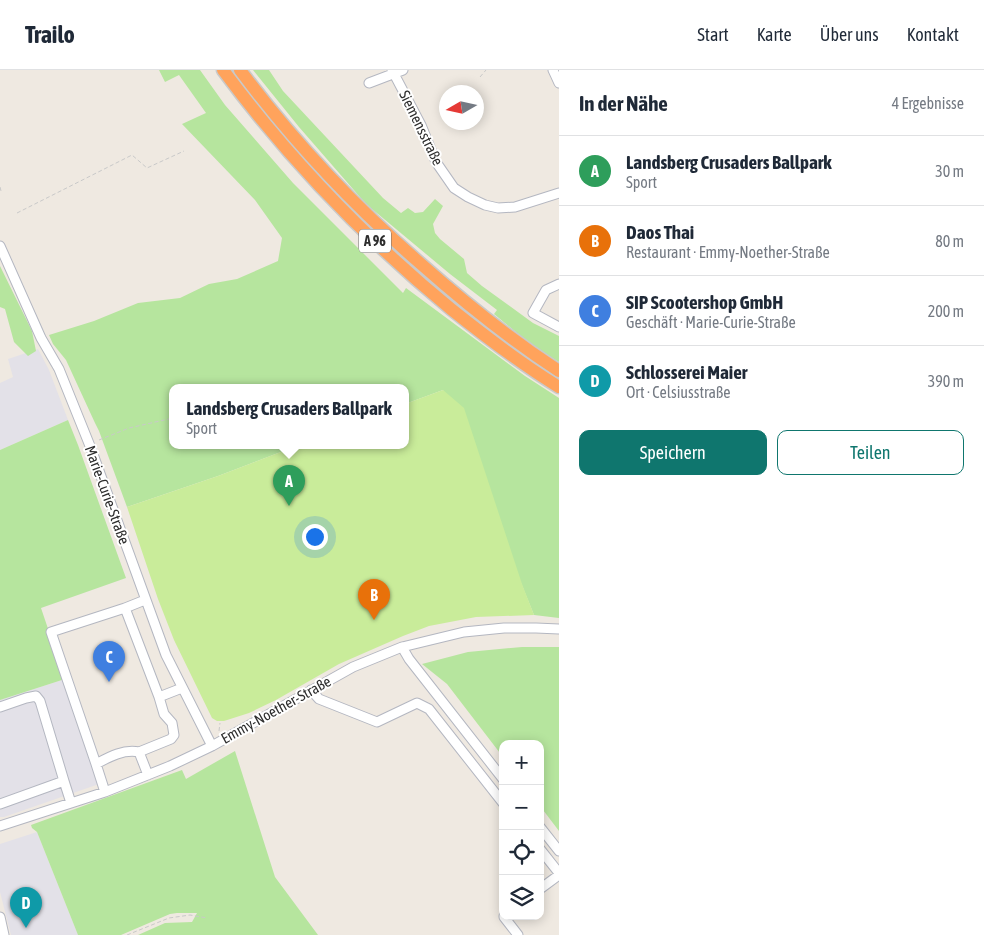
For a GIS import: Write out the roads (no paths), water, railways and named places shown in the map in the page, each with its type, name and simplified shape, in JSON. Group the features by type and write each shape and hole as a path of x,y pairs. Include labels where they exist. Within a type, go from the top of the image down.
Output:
{"highway":[{"name":"A 96","path":"223,70 240,94 287,150 378,245 428,290 475,328 559,387"},
{"name":"A 96","path":"240,70 296,140 386,234 483,317 559,371"}],"street":[{"path":"369,83 393,72 403,70"},
{"path":"552,70 559,83"},
{"name":"Siemensstraße","path":"393,72 420,124 436,162 454,188 485,205 498,208 515,207 559,193"},
{"name":"Marie-Curie-Straße","path":"0,246 42,338 59,369 90,446 166,655 212,746"},
{"path":"559,284 546,290 533,313 559,327"},
{"path":"105,792 51,632 145,600"},
{"path":"96,764 123,752 138,752 171,739 174,735 172,723 164,714 125,608"},
{"name":"Emmy-Noether-Straße","path":"0,826 105,792 148,775 212,746 352,667 402,646 464,632 504,628 559,629"},
{"path":"402,646 409,659 499,774"},
{"path":"159,697 182,688"},
{"path":"312,690 319,699 377,722 417,703 429,709 499,798"},
{"path":"0,707 36,696 40,701 71,803"},
{"path":"138,752 148,775"},
{"path":"0,804 64,781"},
{"path":"542,830 559,851"},
{"path":"544,854 559,874 544,886"},
{"path":"0,917 4,935"},
{"path":"506,920 518,935"}],"place":[{"name":"Landsberg Crusaders Ballpark","path":"289,506"},
{"name":"Daos Thai","path":"374,620"},
{"name":"SIP Scootershop GmbH","path":"109,682"},
{"name":"Schlosserei Maier","path":"26,928"}]}
